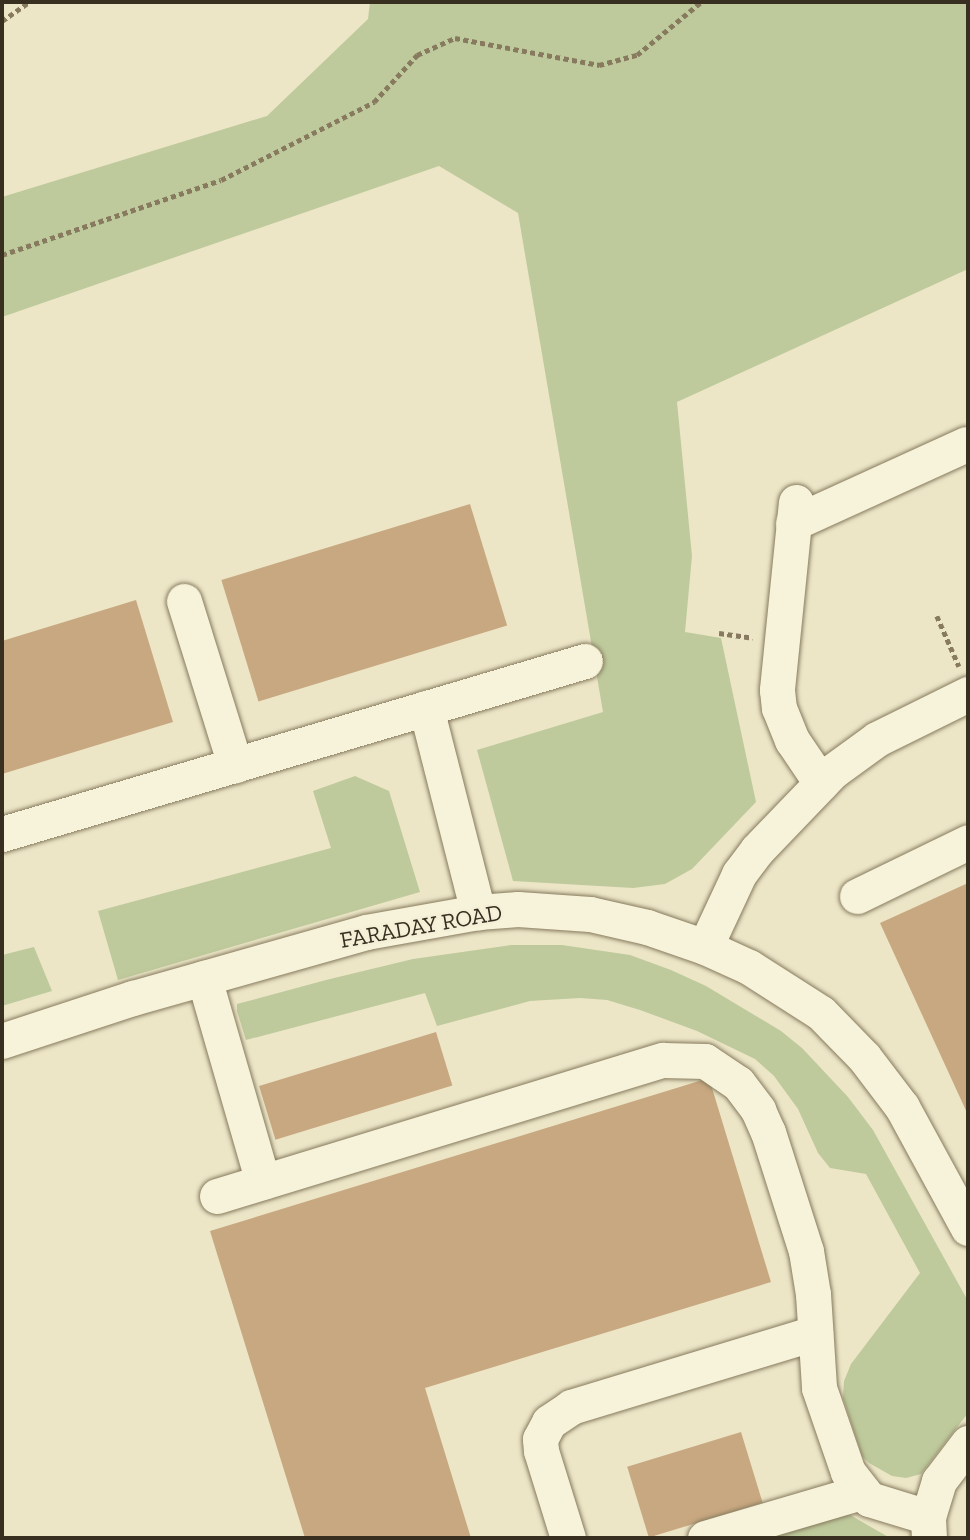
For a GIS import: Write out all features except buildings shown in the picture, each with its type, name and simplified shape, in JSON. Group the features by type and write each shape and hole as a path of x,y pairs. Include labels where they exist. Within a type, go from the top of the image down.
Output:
{"street":[{"path":"821,783 792,740 779,708 777,690 795,513 966,444"},
{"path":"184,601 235,765"},
{"path":"2,834 585,661"},
{"path":"705,947 739,874 757,850 821,783 877,739 965,683"},
{"path":"426,708 478,912"},
{"path":"857,896 968,842"},
{"name":"FARADAY ROAD","path":"2,1041 204,978 366,932 478,912 518,909 590,914 647,927 705,947 749,967 800,997 840,1031 902,1107 968,1228"},
{"path":"204,978 263,1182"},
{"path":"217,1196 663,1060 705,1061 738,1083 758,1110 768,1132 806,1251 813,1294 819,1388 848,1472 861,1492 929,1528 939,1480 968,1443"},
{"path":"568,1538 541,1451 540,1439 548,1422 571,1407 815,1333"},
{"path":"705,1538 861,1492"}],"path":[{"path":"2,21 29,2"},
{"path":"2,255 221,180 374,102 417,55 455,38 599,65 637,55 701,2"},
{"path":"937,615 965,683"}],"green space":[{"path":"370,2 968,2 968,269 677,402 692,556 685,632 721,638 756,802 692,869 665,884 633,888 513,881 477,750 603,712 518,213 439,166 2,317 2,197 267,116 368,19"},
{"path":"355,776 389,791 420,892 118,980 98,911 331,848 313,791"},
{"path":"511,945 562,945 630,955 671,970 706,986 781,1031 802,1048 848,1097 873,1130 968,1301 968,1413 921,1474 906,1478 892,1476 869,1463 862,1456 843,1398 844,1381 851,1364 920,1273 866,1174 830,1168 818,1153 798,1109 774,1076 755,1059 697,1031 607,1000 580,998 530,1001 437,1026 425,993 246,1040 237,1011 237,1004 413,959"},
{"path":"34,947 52,991 2,1006 2,955"},
{"path":"845,1512 890,1538 738,1538"}]}
